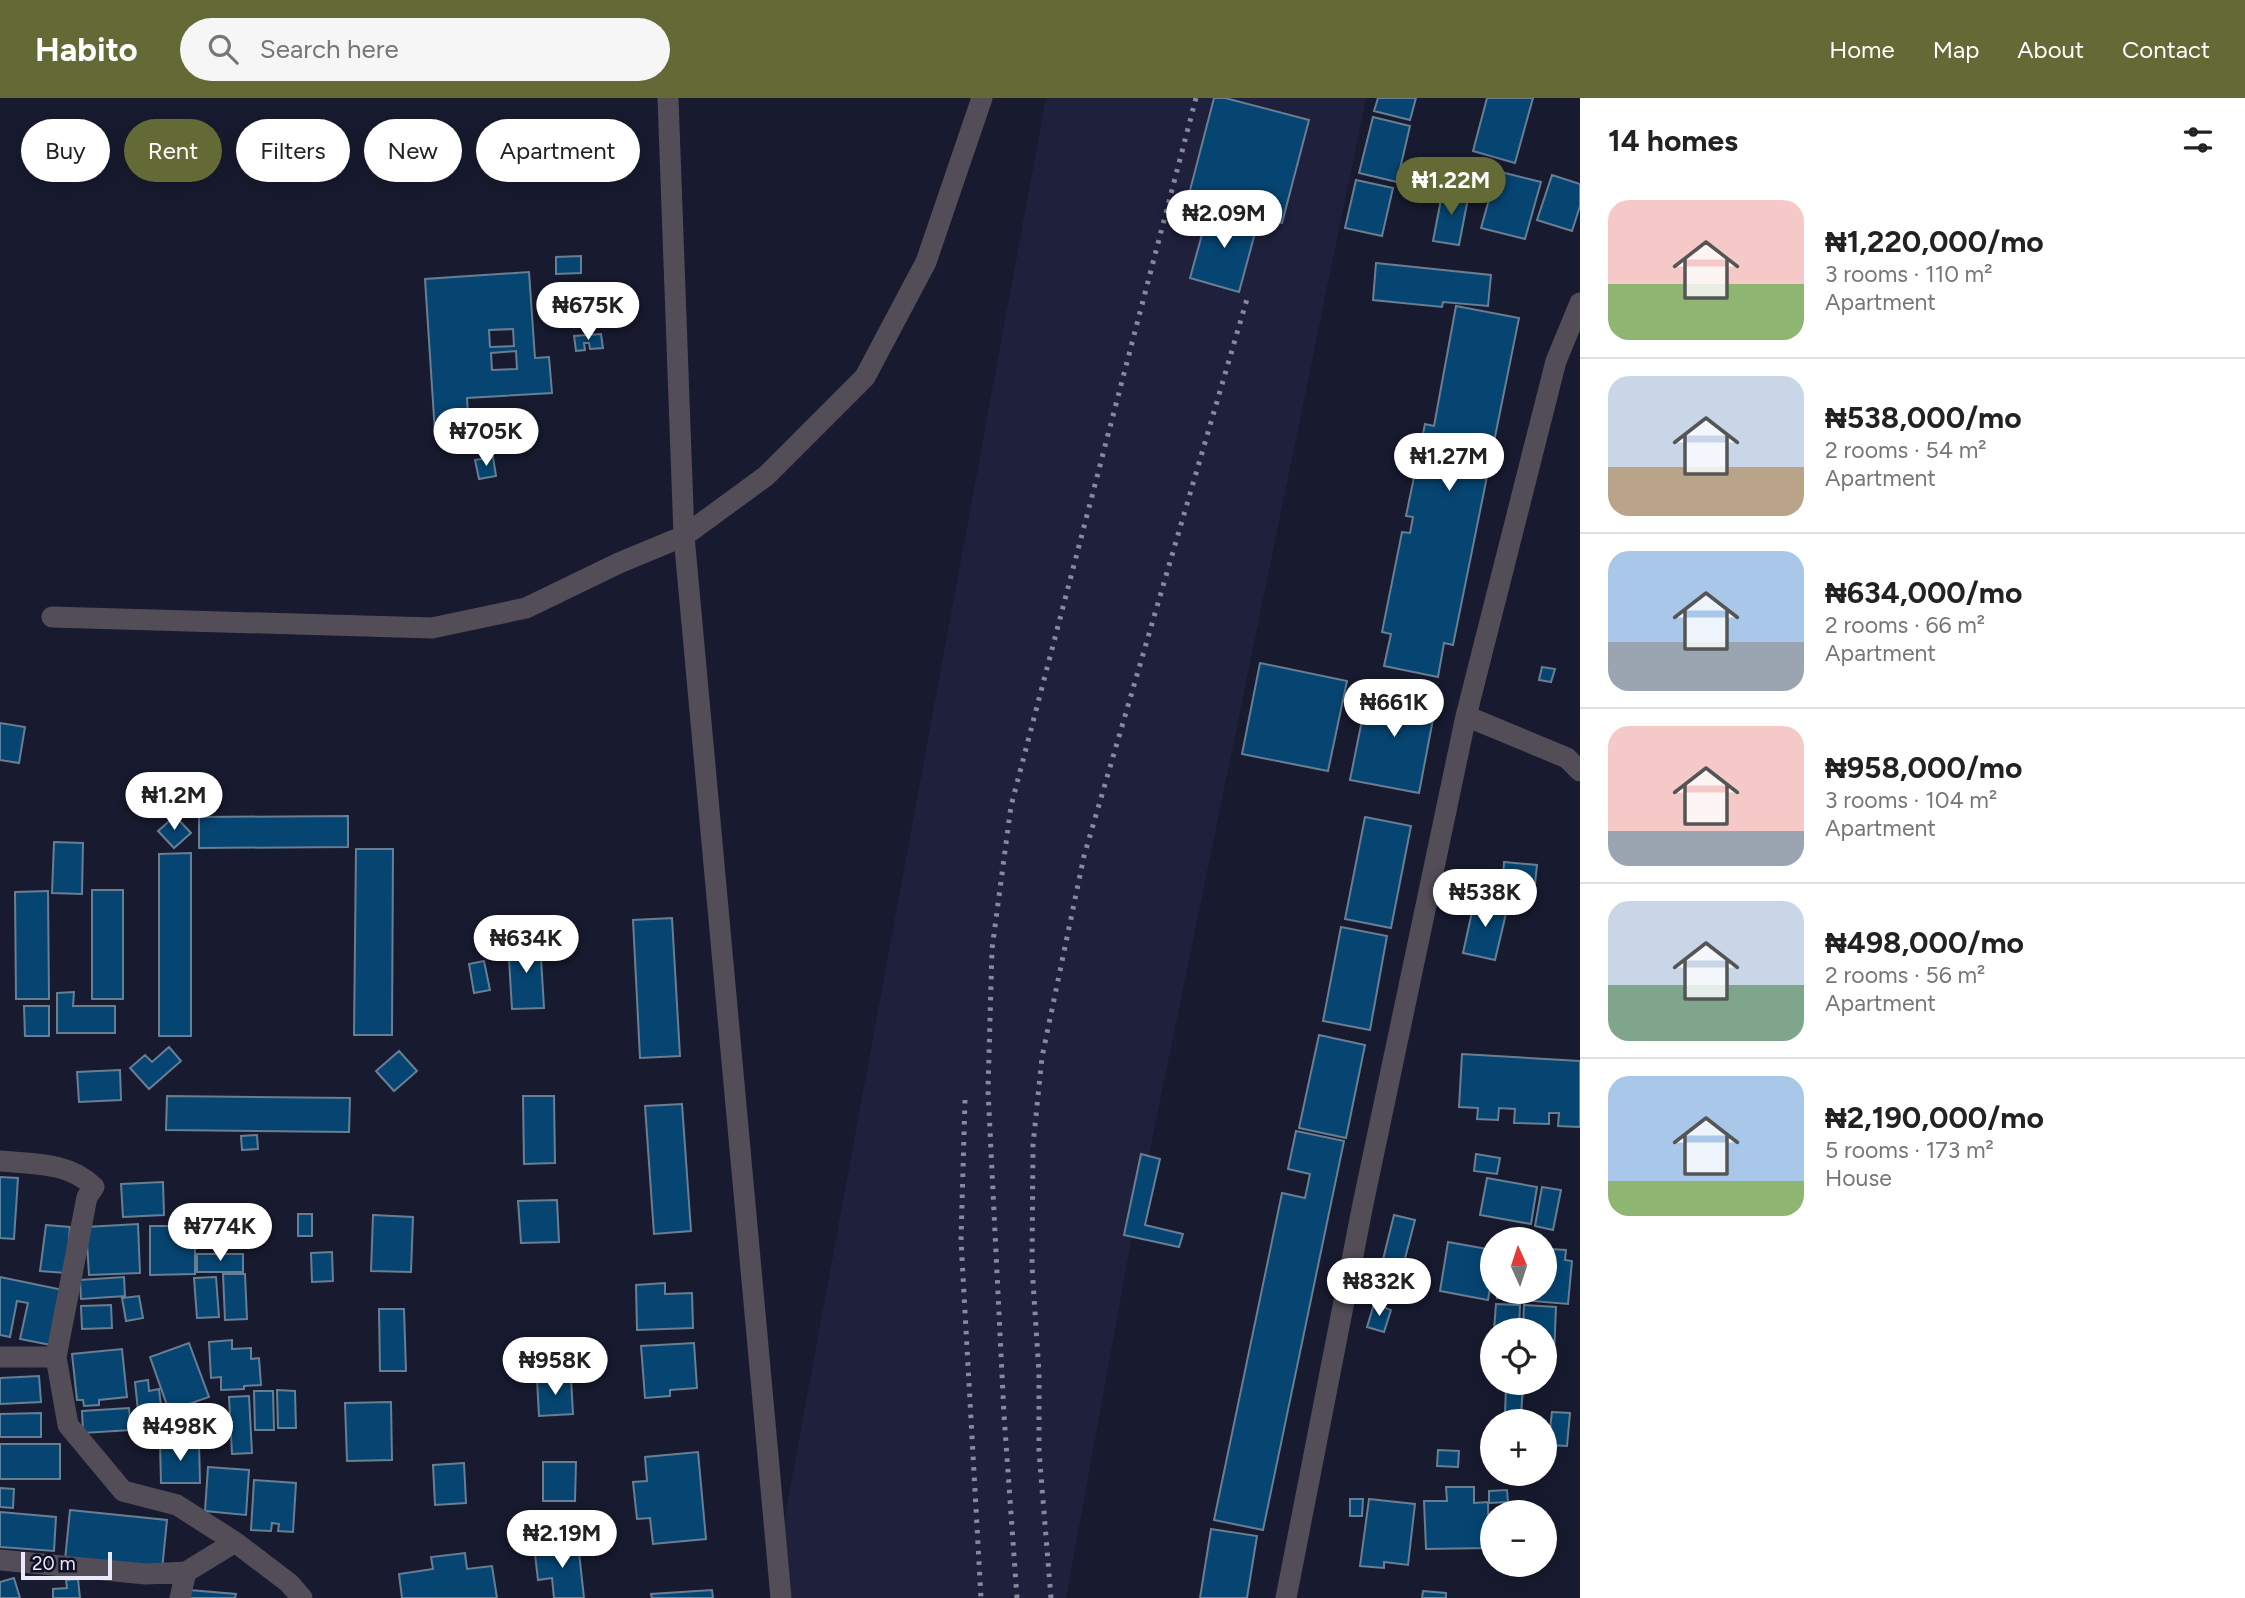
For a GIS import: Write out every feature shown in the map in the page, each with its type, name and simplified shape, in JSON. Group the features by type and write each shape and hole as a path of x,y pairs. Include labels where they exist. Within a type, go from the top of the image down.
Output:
{"street":[{"path":"668,98 684,536 781,1598"},
{"path":"51,617 432,628 526,608 684,536 766,476 865,377 926,262 982,98"},
{"path":"1286,1598 1360,1218 1466,716 1556,361 1580,303"},
{"path":"1466,716 1567,758 1580,771"},
{"path":"0,1161 59,1166 83,1176 94,1187 88,1197 56,1357 60,1393 68,1425 123,1491 177,1505 235,1542 289,1583 302,1598"},
{"path":"0,1357 56,1357"},
{"path":"0,1560 146,1574 186,1572 235,1542"},
{"path":"180,1598 186,1572"}],"shaded area":[{"path":"1046,98 1366,98 1130,1247 1066,1598 770,1598"}],"building":[{"path":"1214,98 1225,98 1309,120 1282,223 1188,198"},
{"path":"1378,98 1416,98 1410,120 1374,111"},
{"path":"1487,98 1533,98 1515,163 1473,151"},
{"path":"1373,117 1410,126 1397,182 1359,173"},
{"path":"1497,171 1541,182 1525,239 1481,228"},
{"path":"1552,175 1580,184 1580,206 1572,231 1537,220"},
{"path":"1356,180 1393,188 1382,236 1345,228"},
{"path":"1443,189 1469,193 1459,245 1433,241"},
{"path":"1209,209 1258,222 1239,292 1190,278"},
{"path":"581,256 581,273 556,274 556,257"},
{"path":"1376,263 1491,275 1488,306 1443,302 1442,307 1373,300"},
{"path":"529,272 535,358 549,357 552,393 467,398 469,430 435,433 425,279","holes":["513,329 514,346 490,347 489,330","516,351 517,369 492,370 491,353"]},
{"path":"1456,306 1519,318 1453,645 1444,643 1438,677 1384,666 1391,634 1382,632 1402,532 1410,533 1413,517 1406,516 1425,424 1434,426"},
{"path":"601,334 603,348 590,349 589,343 584,343 585,350 576,351 574,336"},
{"path":"493,457 496,476 479,479 475,460"},
{"path":"1260,663 1347,681 1328,771 1242,754"},
{"path":"1542,667 1555,669 1551,682 1539,680"},
{"path":"1369,685 1437,698 1419,793 1350,780"},
{"path":"0,723 25,727 19,763 0,760"},
{"path":"175,816 191,833 174,848 158,831"},
{"path":"348,816 348,847 199,848 199,817"},
{"path":"1365,817 1411,826 1391,928 1345,919"},
{"path":"54,842 83,843 82,894 52,893"},
{"path":"356,849 393,849 392,1035 354,1035"},
{"path":"191,853 191,1036 159,1036 159,854"},
{"path":"1504,862 1537,865 1535,884 1503,881"},
{"path":"92,890 123,890 123,999 92,999"},
{"path":"48,891 49,999 16,999 15,892"},
{"path":"1475,898 1508,905 1495,960 1463,953"},
{"path":"672,918 680,1056 640,1058 633,920"},
{"path":"1341,927 1387,936 1370,1030 1323,1021"},
{"path":"540,941 544,1008 512,1009 508,943"},
{"path":"484,961 490,990 474,993 469,964"},
{"path":"74,992 73,1006 115,1006 115,1033 57,1033 57,993"},
{"path":"24,1006 49,1006 49,1036 25,1036"},
{"path":"1319,1035 1365,1045 1346,1138 1299,1128"},
{"path":"169,1047 181,1061 149,1089 130,1068 145,1055 152,1062"},
{"path":"399,1051 417,1071 394,1091 376,1071"},
{"path":"1462,1054 1580,1061 1580,1127 1558,1126 1559,1113 1549,1113 1549,1124 1514,1123 1515,1109 1499,1108 1498,1120 1477,1119 1478,1108 1459,1107"},
{"path":"120,1070 121,1100 79,1102 77,1072"},
{"path":"167,1096 350,1098 349,1132 166,1130"},
{"path":"523,1096 554,1096 555,1163 524,1164"},
{"path":"682,1104 691,1231 654,1234 645,1106"},
{"path":"1296,1131 1344,1141 1263,1530 1214,1520 1282,1193 1305,1198 1310,1174 1288,1169"},
{"path":"257,1135 258,1149 242,1150 241,1136"},
{"path":"1141,1154 1160,1159 1145,1225 1183,1234 1179,1247 1124,1235"},
{"path":"1476,1154 1500,1158 1497,1174 1474,1171"},
{"path":"0,1177 18,1178 14,1239 0,1238"},
{"path":"1487,1178 1537,1187 1531,1224 1480,1215"},
{"path":"163,1182 164,1215 123,1217 121,1184"},
{"path":"1542,1187 1561,1190 1554,1227 1535,1226"},
{"path":"557,1200 559,1242 521,1243 518,1201"},
{"path":"298,1214 312,1214 312,1236 298,1236"},
{"path":"373,1215 413,1217 411,1272 371,1271"},
{"path":"1394,1215 1415,1220 1395,1297 1375,1292"},
{"path":"138,1224 140,1273 89,1275 86,1227"},
{"path":"46,1225 70,1227 66,1273 40,1271"},
{"path":"150,1226 195,1226 195,1274 150,1275"},
{"path":"242,1226 242,1242 200,1243 199,1227"},
{"path":"1448,1242 1480,1248 1480,1298 1440,1291"},
{"path":"1558,1250 1566,1250 1565,1260 1572,1261 1568,1304 1558,1303"},
{"path":"332,1252 333,1281 312,1282 311,1253"},
{"path":"197,1254 243,1254 243,1272 197,1272"},
{"path":"223,1274 245,1274 247,1319 225,1320"},
{"path":"0,1277 63,1290 51,1345 20,1339 28,1303 17,1301 10,1337 0,1335"},
{"path":"124,1277 125,1296 81,1299 80,1280"},
{"path":"216,1277 219,1317 197,1318 194,1278"},
{"path":"665,1283 665,1294 692,1293 693,1328 637,1330 636,1285"},
{"path":"139,1296 143,1318 126,1321 122,1298"},
{"path":"1374,1304 1391,1310 1384,1332 1367,1327"},
{"path":"1496,1304 1520,1305 1519,1318 1495,1318"},
{"path":"111,1305 112,1328 82,1329 81,1306"},
{"path":"1524,1305 1556,1307 1556,1318 1523,1318"},
{"path":"379,1309 404,1309 406,1371 380,1371"},
{"path":"232,1340 232,1349 251,1348 251,1359 259,1358 261,1385 221,1390 221,1377 211,1378 209,1342"},
{"path":"189,1343 209,1397 169,1411 150,1357"},
{"path":"694,1343 697,1388 670,1390 670,1396 645,1398 641,1346"},
{"path":"122,1349 127,1397 99,1400 99,1405 84,1406 83,1400 77,1400 72,1354"},
{"path":"39,1376 41,1402 0,1404 0,1378"},
{"path":"571,1378 573,1414 539,1416 537,1379"},
{"path":"148,1380 149,1391 159,1389 162,1414 139,1420 135,1382"},
{"path":"277,1390 295,1391 296,1428 278,1428"},
{"path":"254,1391 273,1391 274,1430 255,1430"},
{"path":"1506,1395 1522,1395 1521,1409 1505,1409"},
{"path":"249,1396 252,1453 232,1454 229,1397"},
{"path":"391,1402 392,1460 347,1461 345,1403"},
{"path":"209,1405 210,1431 191,1432 189,1406"},
{"path":"129,1408 131,1430 83,1433 82,1411"},
{"path":"1557,1412 1570,1413 1567,1446 1557,1445"},
{"path":"41,1413 41,1437 0,1437 0,1414"},
{"path":"185,1413 187,1430 166,1433 163,1416"},
{"path":"199,1442 200,1483 161,1483 160,1443"},
{"path":"0,1444 60,1444 60,1479 0,1479"},
{"path":"1438,1450 1459,1451 1458,1467 1437,1466"},
{"path":"698,1452 706,1539 653,1544 650,1518 637,1519 633,1482 647,1481 645,1457"},
{"path":"543,1462 576,1462 575,1501 543,1501"},
{"path":"464,1463 466,1503 435,1505 433,1465"},
{"path":"208,1467 249,1470 246,1515 205,1511"},
{"path":"254,1480 296,1483 293,1532 278,1531 279,1524 272,1523 271,1531 251,1530"},
{"path":"1446,1487 1474,1487 1474,1503 1480,1503 1480,1548 1426,1549 1424,1501 1447,1501"},
{"path":"0,1488 14,1489 13,1508 0,1507"},
{"path":"1507,1490 1508,1500 1489,1500 1489,1491"},
{"path":"1350,1499 1363,1499 1362,1516 1350,1516"},
{"path":"1369,1499 1415,1504 1408,1565 1384,1562 1384,1568 1360,1566"},
{"path":"70,1510 167,1520 162,1570 65,1560"},
{"path":"0,1512 56,1517 54,1551 0,1547"},
{"path":"1211,1529 1257,1536 1247,1598 1200,1598"},
{"path":"578,1543 584,1598 554,1598 552,1578 538,1580 535,1554 553,1552 553,1545"},
{"path":"465,1553 467,1569 492,1566 497,1598 402,1598 399,1574 433,1569 431,1557"},
{"path":"14,1578 20,1598 0,1598 0,1582"},
{"path":"78,1579 80,1598 53,1598 53,1589 67,1588 66,1580"},
{"path":"189,1590 236,1594 235,1598 187,1598"},
{"path":"712,1590 713,1598 652,1598 651,1594"},
{"path":"1423,1591 1446,1593 1446,1598 1422,1598"}],"railway":[{"path":"1017,1598 1004,1415 988,1090 992,949 1011,806 1196,98"},
{"path":"1051,1598 1039,1451 1039,1373 1032,1266 1033,1145 1042,1057 1084,856 1247,299"},
{"path":"965,1100 961,1240 981,1598"}]}
